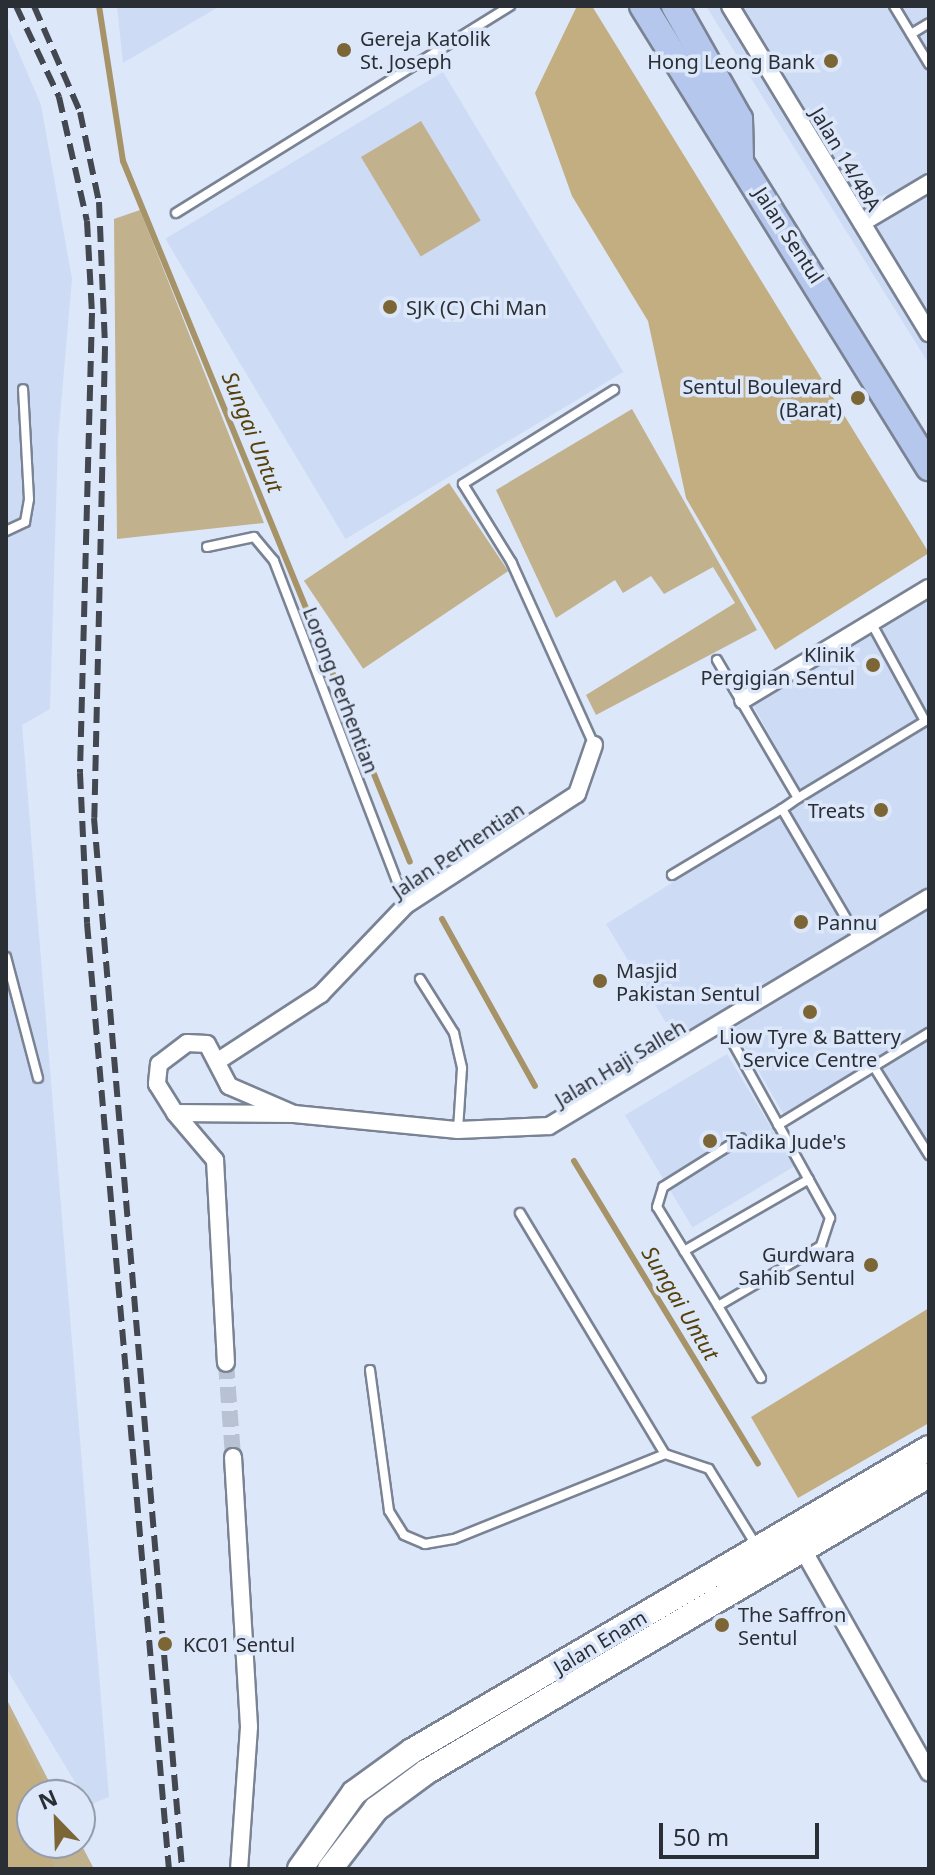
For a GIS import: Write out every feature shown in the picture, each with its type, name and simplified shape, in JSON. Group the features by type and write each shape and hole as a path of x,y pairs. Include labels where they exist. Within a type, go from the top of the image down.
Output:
{"main road":[{"name":"Jalan Sentul","path":"643,6 929,467"},
{"path":"675,6 739,119 740,159"},
{"name":"Jalan Enam","path":"300,1869 354,1793 412,1751 763,1559 929,1448"},
{"name":"Jalan Enam","path":"797,1539 929,1475"},
{"name":"Jalan Enam","path":"330,1869 376,1809 426,1772 763,1559"}],"street":[{"name":"Jalan 14/48A","path":"730,6 929,333"},
{"path":"862,223 929,183"},
{"path":"743,700 929,588"},
{"name":"Jalan Perhentian","path":"218,1055 321,994 406,905 577,794 594,745"},
{"name":"Jalan Haji Salleh","path":"175,1113 294,1114 458,1130 521,1130 572,1118 859,941 926,906"},
{"path":"218,1055 187,1043 159,1064 157,1084 175,1113 215,1160 226,1363"},
{"name":"Jalan Haji Salleh","path":"218,1055 229,1086 294,1114"},
{"path":"233,1457 249,1727 239,1869"},
{"path":"797,1539 929,1773"}],"lane":[{"path":"176,213 510,6"},
{"path":"894,6 929,64"},
{"path":"911,34 929,23"},
{"path":"6,531 25,522 29,499 23,389"},
{"path":"594,745 512,563 463,484 614,390"},
{"name":"Lorong Perhentian","path":"207,547 254,537 274,561 406,905"},
{"path":"672,875 925,721 872,624"},
{"path":"717,660 798,798"},
{"path":"782,809 859,941"},
{"path":"6,957 38,1078"},
{"path":"420,979 454,1033 462,1068 458,1130"},
{"path":"718,1306 821,1246 830,1218 723,1025"},
{"path":"778,1125 929,1033"},
{"path":"874,1067 929,1155"},
{"path":"741,1138 658,1194 657,1207 761,1378"},
{"path":"684,1251 809,1179"},
{"path":"520,1213 665,1454"},
{"path":"370,1370 389,1511 404,1535 425,1544 665,1454 709,1469 763,1559"}],"shaded area":[{"path":"117,6 220,6 123,63"},
{"path":"577,6 592,6 929,553 775,650 686,498 648,321 572,196 535,93"},
{"path":"706,6 929,6 929,364"},
{"path":"6,23 41,105 72,279 58,439 50,709 22,725 109,1797 96,1802 96,1779 73,1779 6,1668"},
{"name":"SJK (C) Chi Man","path":"443,72 623,372 346,539 165,239"},
{"path":"421,121 481,220 421,256 361,157"},
{"path":"140,210 264,523 117,539 114,219"},
{"path":"632,409 757,630 596,715 586,695 735,603 713,567 664,594 651,576 623,593 615,580 556,618 496,490"},
{"path":"449,483 508,571 363,669 304,581"},
{"path":"929,597 929,889 679,1044 606,924 805,800 753,705"},
{"path":"929,908 929,1147 875,1060 784,1115 734,1028"},
{"name":"Tadika Jude's","path":"727,1054 794,1166 692,1228 625,1115"},
{"path":"929,1308 929,1423 798,1498 751,1417"},
{"path":"6,1698 48,1779 16,1779 16,1859 89,1859 94,1869 6,1869"},
{"path":"6,1706 42,1779 16,1779 16,1859 51,1859 56,1869 6,1869"}],"waterway":[{"name":"Sungai Untut","path":"99,6 123,161 410,862"},
{"name":"Sungai Untut","path":"442,919 535,1086"},
{"name":"Sungai Untut","path":"574,1161 758,1464"}],"tunnel":[{"path":"226,1363 233,1457"}],"railway":[{"path":"16,6 59,97 87,221 92,313 80,773 87,923 169,1869"},
{"path":"34,6 80,112 99,202 105,347 94,818 182,1869"}],"place":[{"name":"Gereja Katolik St. Joseph","path":"344,50"},
{"name":"Hong Leong Bank","path":"831,61"},
{"name":"SJK (C) Chi Man","path":"390,307"},
{"name":"Sentul Boulevard (Barat)","path":"858,398"},
{"name":"Klinik Pergigian Sentul","path":"873,665"},
{"name":"Treats","path":"881,810"},
{"name":"Pannu","path":"801,922"},
{"name":"Masjid Pakistan Sentul","path":"600,981"},
{"name":"Liow Tyre & Battery Service Centre","path":"810,1012"},
{"name":"Tadika Jude's","path":"710,1141"},
{"name":"Gurdwara Sahib Sentul","path":"871,1265"},
{"name":"The Saffron Sentul","path":"722,1625"},
{"name":"KC01 Sentul","path":"165,1644"}]}
